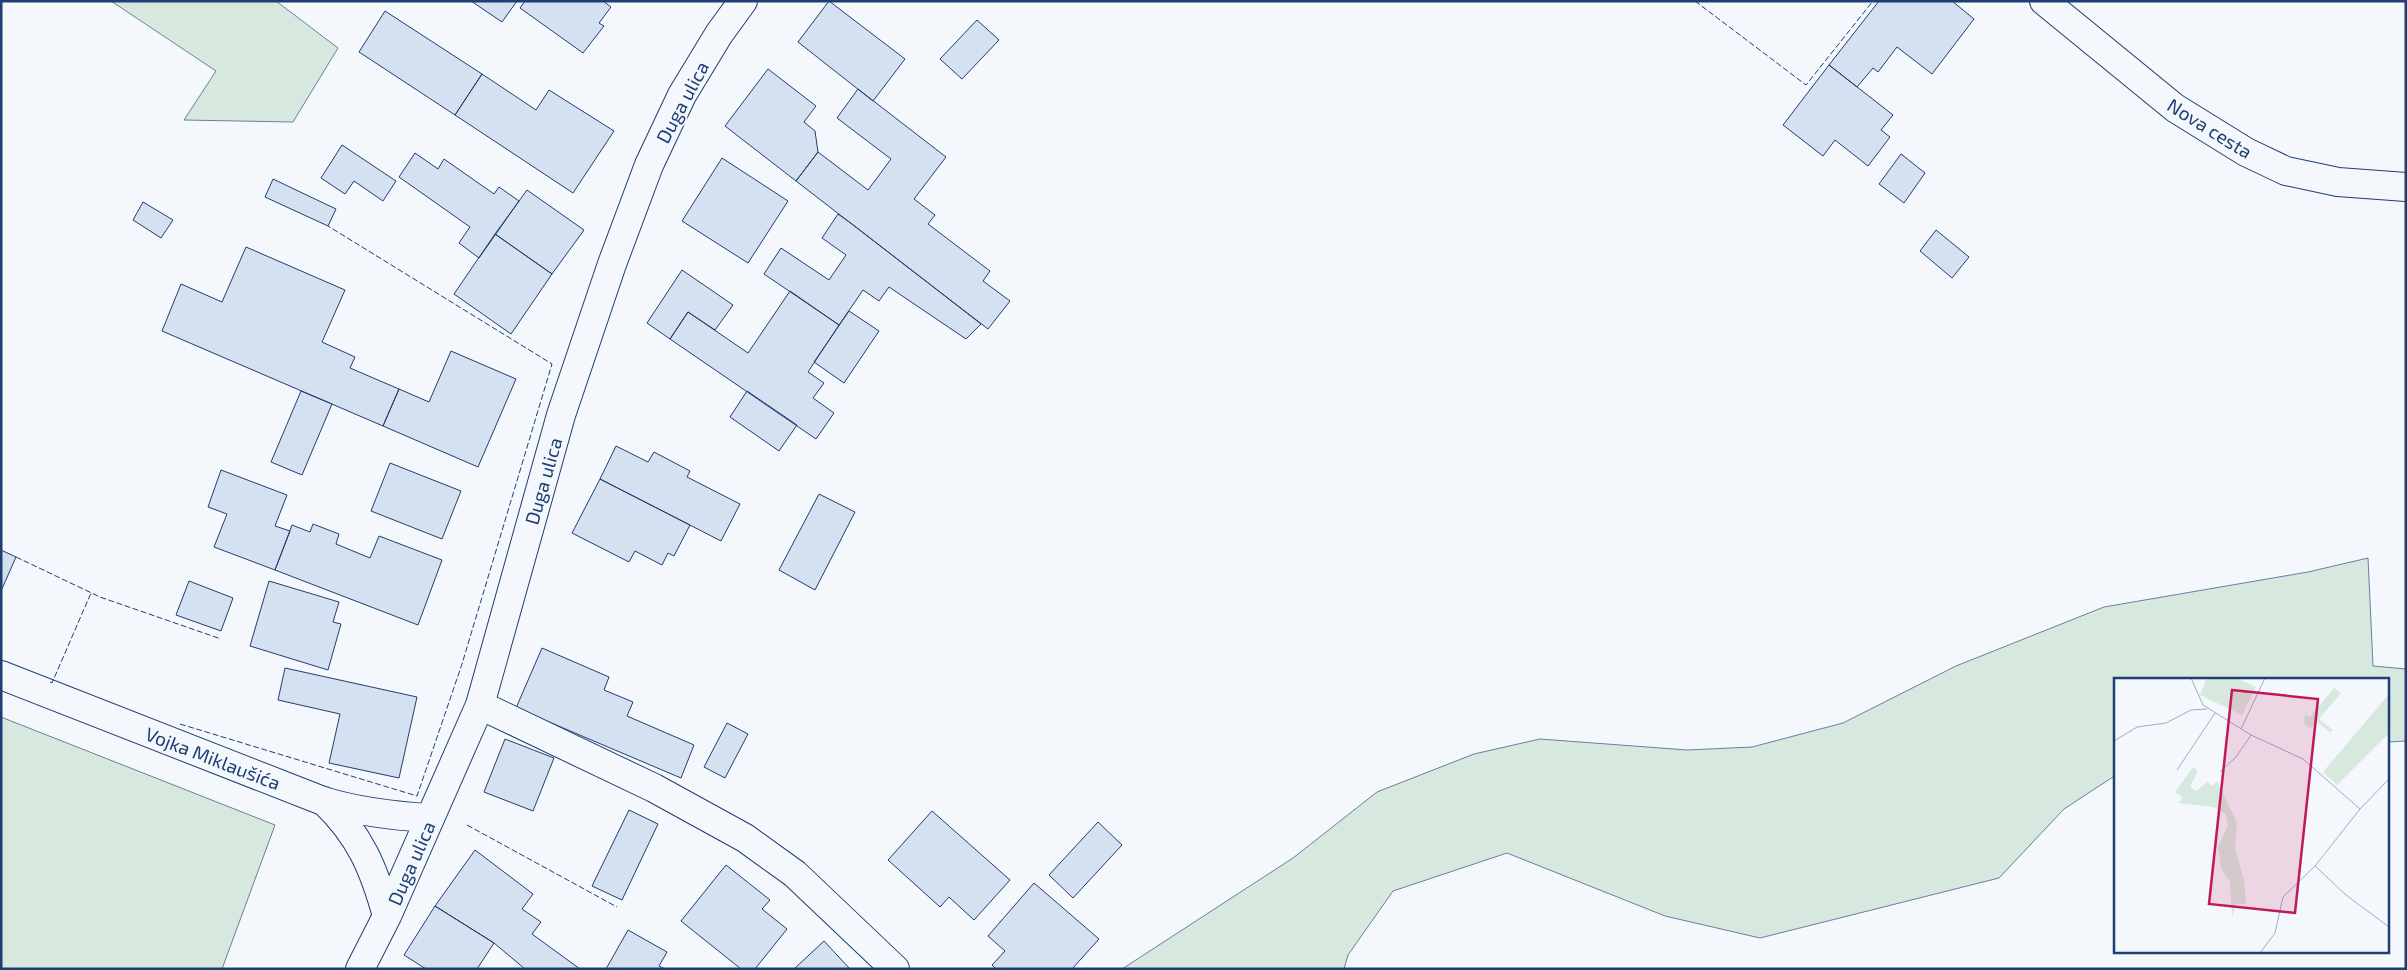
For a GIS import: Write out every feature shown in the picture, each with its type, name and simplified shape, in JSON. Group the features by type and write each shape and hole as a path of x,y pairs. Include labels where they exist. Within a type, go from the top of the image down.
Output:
{"street":[{"name":"Duga ulica","path":"360,969 387,916 480,705 561,415 612,264 649,165 682,95 719,34 743,1"},
{"name":"Nova cesta","path":"2044,1 2175,108 2246,152 2286,171 2338,182 2406,187"},
{"name":"Vojka Miklaušića","path":"1,675 324,800 348,808 387,816 430,818"},
{"path":"480,705 654,788 746,838 794,874 895,969"},
{"path":"324,800 344,820 360,845 376,877 387,916"}],"shaded area":[{"path":"111,1 276,1 338,48 293,122 184,120 216,71"},
{"path":"2368,558 2373,666 2406,669 2406,741 2390,742 2390,678 2114,678 2114,776 2064,809 1999,878 1760,938 1665,916 1507,853 1393,891 1348,955 1344,969 1122,969 1293,858 1377,792 1474,754 1540,739 1687,750 1752,747 1843,723 1956,666 2104,607 2308,572"},
{"path":"1,717 275,825 222,969 1,969"}],"building":[{"path":"471,1 517,1 502,22"},
{"path":"525,1 603,1 611,7 599,23 604,26 583,53 520,8"},
{"path":"829,1 905,59 873,101 798,42"},
{"path":"1879,1 1952,1 1974,19 1932,74 1897,47 1878,72 1873,68 1857,87 1829,65"},
{"path":"385,11 482,74 455,115 359,52"},
{"path":"977,20 999,40 962,79 940,59"},
{"path":"1829,65 1893,115 1881,130 1890,137 1868,166 1835,140 1823,156 1783,125"},
{"path":"768,69 816,106 804,122 815,131 818,152 796,181 725,126"},
{"path":"482,74 536,110 549,90 614,131 573,193 455,115"},
{"path":"858,89 946,157 914,199 935,215 928,224 990,271 983,281 1010,301 988,329 796,181 818,152 868,190 891,159 837,118"},
{"path":"342,145 396,181 383,201 354,181 345,194 321,178"},
{"path":"415,153 438,169 444,159 494,194 499,187 519,201 479,258 459,243 470,227 399,177"},
{"path":"1901,154 1925,173 1904,203 1879,184"},
{"path":"722,158 788,201 748,263 682,221"},
{"path":"273,179 336,209 328,226 265,197"},
{"path":"527,190 584,230 552,274 495,234"},
{"path":"143,202 173,220 161,238 133,220"},
{"path":"838,214 981,324 966,339 889,287 879,301 863,290 839,325 764,274 781,248 829,280 846,255 822,238"},
{"path":"1936,230 1969,257 1952,278 1920,251"},
{"path":"495,234 552,274 511,334 454,294"},
{"path":"246,247 345,290 322,342 355,357 350,368 399,389 383,426 162,331 181,284 222,302"},
{"path":"682,270 733,305 715,330 688,312 670,339 647,323"},
{"path":"790,291 839,325 808,372 824,383 813,398 834,413 816,439 670,339 688,312 748,353"},
{"path":"849,311 879,331 844,383 814,362"},
{"path":"451,351 516,379 478,467 383,426 399,389 429,402"},
{"path":"301,391 332,404 302,475 271,462"},
{"path":"747,391 797,425 779,451 730,417"},
{"path":"616,446 648,462 654,452 690,471 687,477 740,504 721,541 600,479"},
{"path":"390,463 461,491 442,539 371,511"},
{"path":"221,470 287,495 275,526 290,531 275,570 214,547 227,514 208,507"},
{"path":"600,479 690,525 674,556 668,553 662,565 635,551 629,562 572,533"},
{"path":"819,494 855,512 815,590 779,570"},
{"path":"313,524 339,534 336,544 370,558 379,536 442,560 418,625 275,570 292,525 310,532"},
{"path":"1,550 16,557 1,591"},
{"path":"189,581 233,598 221,631 176,615"},
{"path":"269,581 339,602 333,622 341,624 328,670 250,646"},
{"path":"542,648 609,677 604,690 633,702 627,716 694,745 681,778 516,708"},
{"path":"285,668 417,697 399,778 329,763 340,714 278,700"},
{"path":"727,723 748,734 725,778 704,767"},
{"path":"505,739 554,758 533,811 484,792"},
{"path":"629,810 658,824 622,900 592,886"},
{"path":"932,811 1010,880 974,920 949,897 940,907 888,860"},
{"path":"1098,822 1122,845 1073,898 1049,875"},
{"path":"475,850 533,894 522,909 541,922 532,934 580,969 525,969 494,943 435,906"},
{"path":"726,865 770,900 762,909 787,929 755,969 741,969 681,921"},
{"path":"1034,883 1099,939 1072,969 996,969 992,965 1005,951 988,936"},
{"path":"435,906 494,943 477,969 426,969 404,955"},
{"path":"628,930 667,952 659,966 665,969 606,969"},
{"path":"824,941 850,969 794,969"}],"fence":[{"path":"1695,1 1806,85 1873,1"},
{"path":"180,724 417,796 462,664 552,364 328,226"},
{"path":"16,557 100,597 221,639"},
{"path":"50,682 52,683 91,593"},
{"path":"467,825 617,907"}]}
